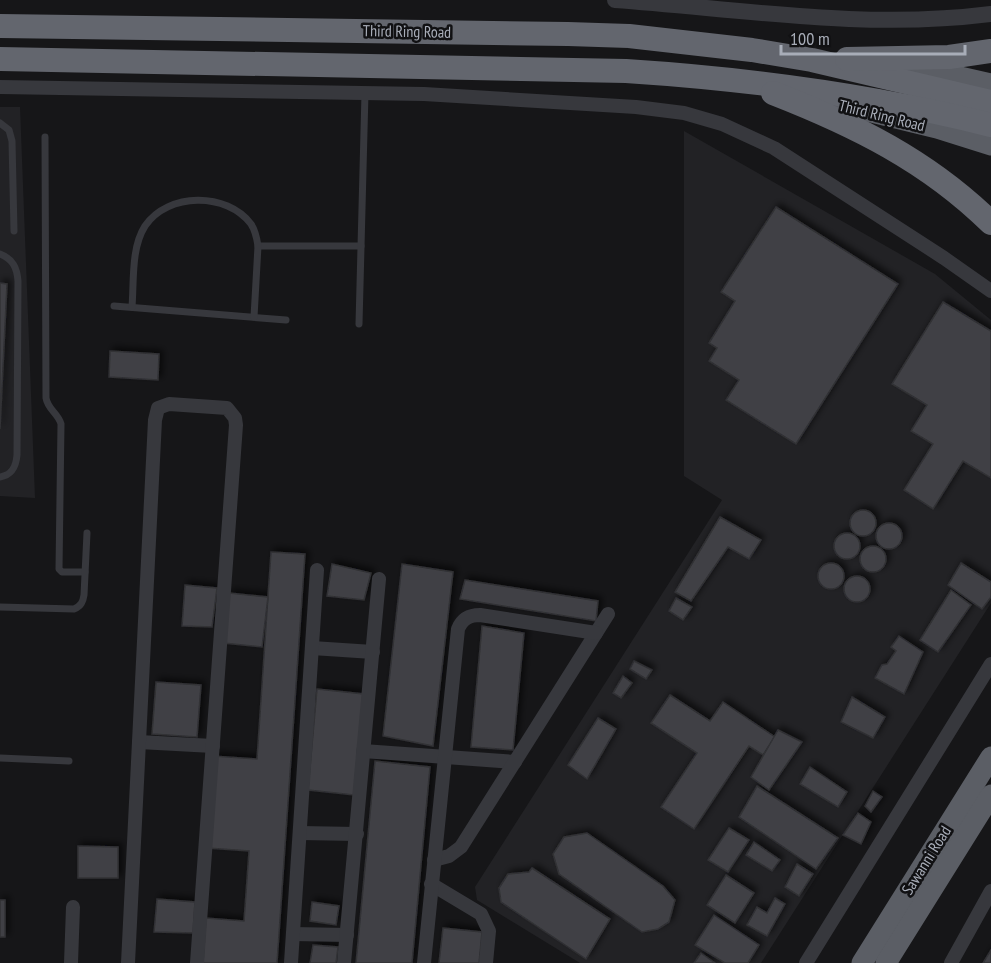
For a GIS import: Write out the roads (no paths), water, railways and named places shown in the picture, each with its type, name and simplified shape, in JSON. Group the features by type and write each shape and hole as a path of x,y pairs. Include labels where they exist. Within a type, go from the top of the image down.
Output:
{"highway":[{"name":"Third Ring Road","path":"0,26 629,36 960,77 991,84"},
{"path":"812,60 949,57 991,51"},
{"name":"Third Ring Road","path":"0,59 615,71 738,80 869,98 991,125"},
{"name":"Third Ring Road","path":"812,60 991,102"},
{"name":"Third Ring Road","path":"738,80 911,122 991,145"},
{"path":"738,80 865,132 927,169 966,198 991,223"},
{"name":"Sawanni Road","path":"862,963 991,757"},
{"name":"Sawanni Road","path":"886,963 991,795"}],"street":[{"path":"615,0 753,13 840,18 923,19 991,14"},
{"path":"0,87 424,94 663,109 703,118 774,148 991,291"},
{"path":"128,963 155,420 158,408 169,404 227,408 236,418 197,963"},
{"path":"291,963 317,570"},
{"path":"344,963 379,579"},
{"path":"434,860 449,856 461,847 608,614"},
{"path":"424,963 458,629 466,618 480,615 596,633"},
{"path":"312,648 373,652"},
{"path":"806,963 991,664"},
{"path":"139,742 213,746"},
{"path":"363,752 515,762"},
{"path":"300,833 357,834"},
{"path":"431,884 481,914 489,931 486,963"},
{"path":"951,963 991,891"},
{"path":"71,963 73,907"},
{"path":"293,934 347,935"}],"lane":[{"path":"359,324 365,93"},
{"path":"0,123 9,130 12,141 15,231"},
{"path":"45,137 46,398 48,407 58,416 61,424 59,569 62,572 85,572"},
{"path":"132,307 136,250 139,237 146,224 170,206 199,200 228,207 245,218 252,226 258,246 254,317"},
{"path":"258,246 361,246"},
{"path":"0,254 12,260 18,270 18,281 17,455 16,464 11,472 0,477"},
{"path":"114,306 285,320"},
{"path":"0,607 74,609 80,606 83,601 87,533"},
{"path":"0,758 69,761"}]}
